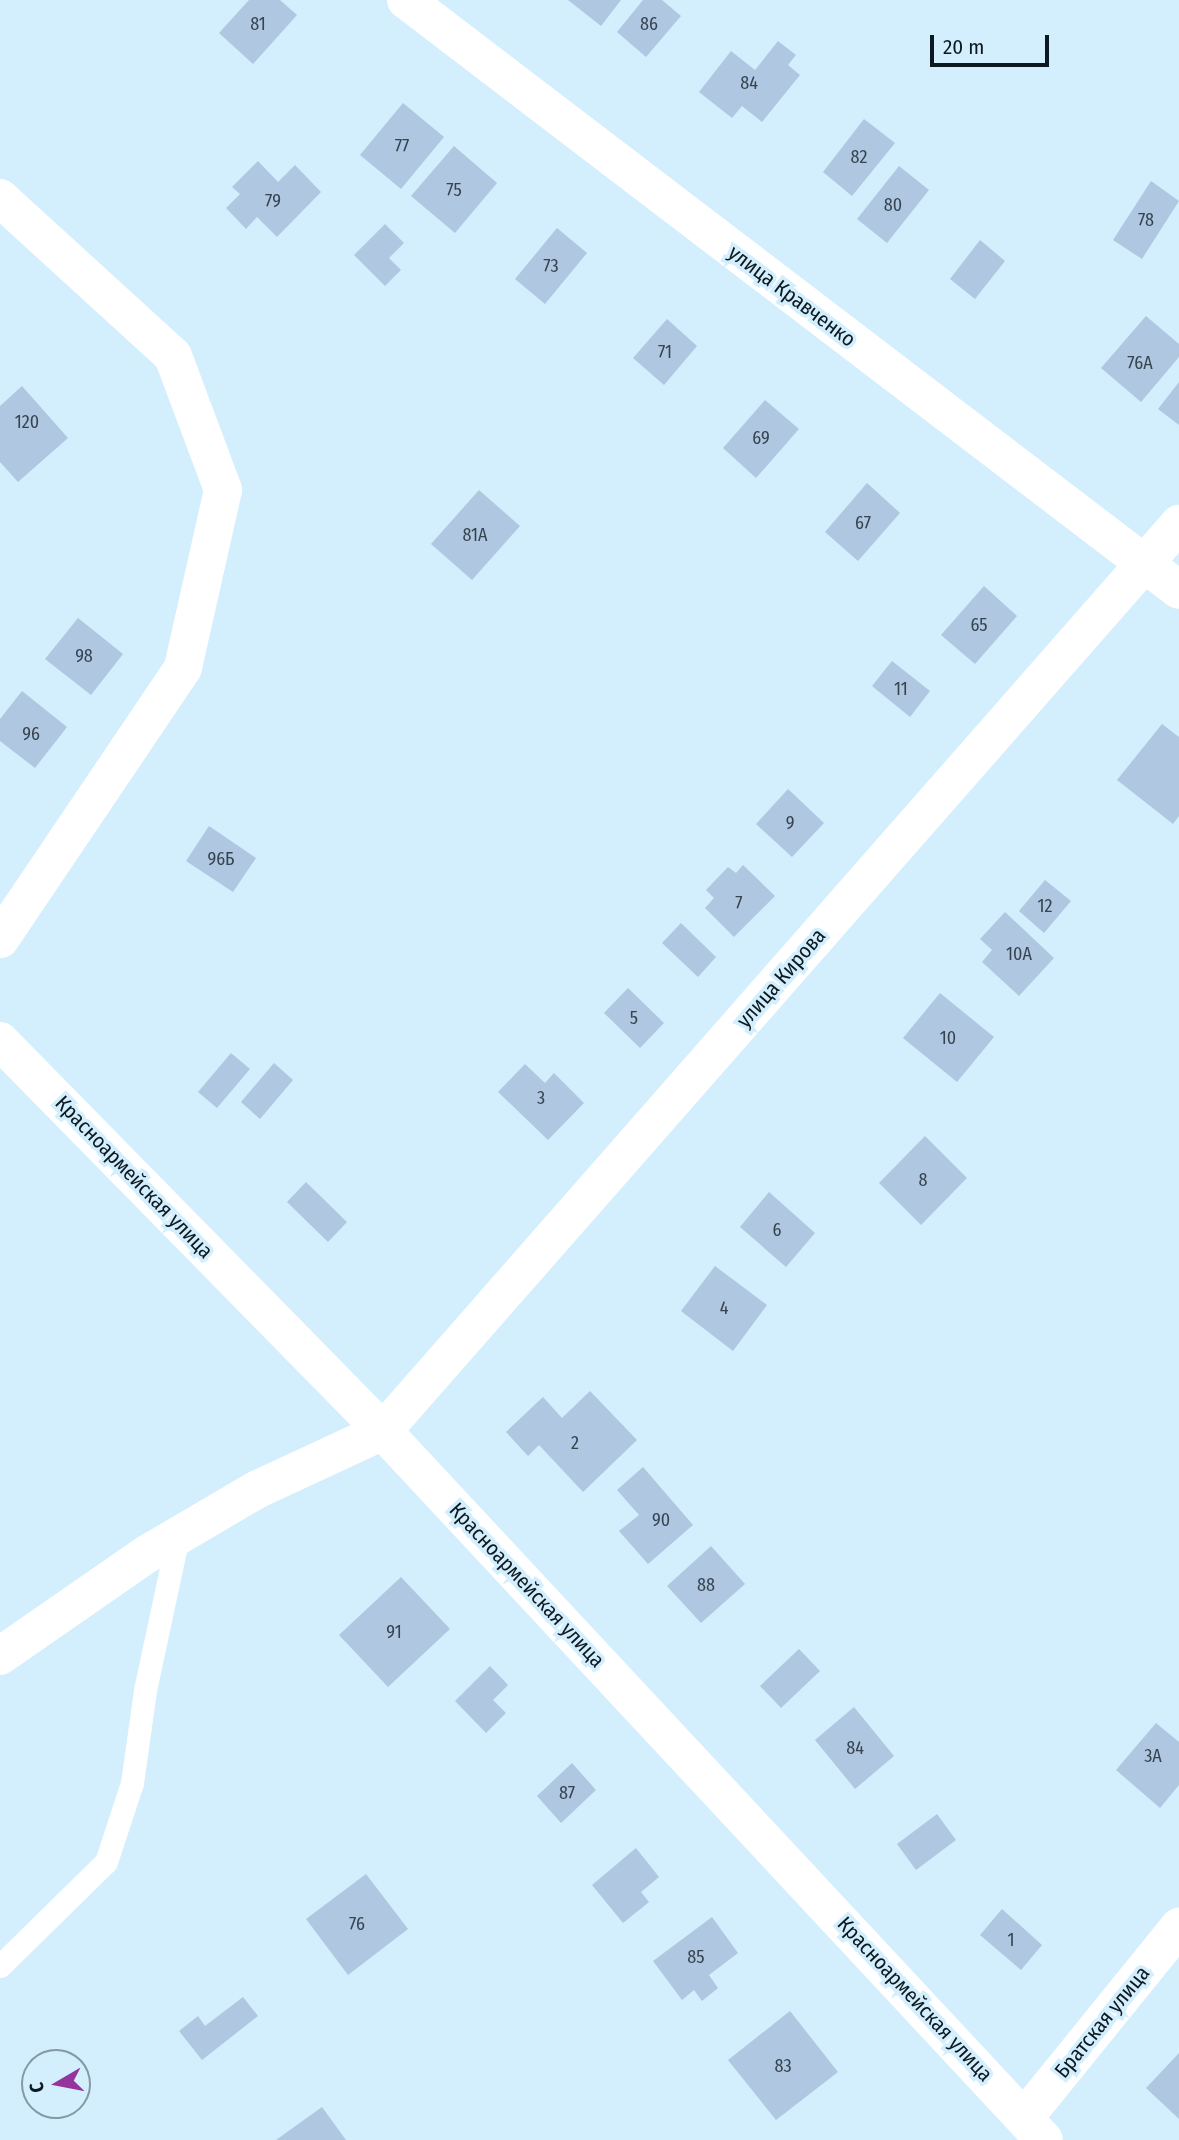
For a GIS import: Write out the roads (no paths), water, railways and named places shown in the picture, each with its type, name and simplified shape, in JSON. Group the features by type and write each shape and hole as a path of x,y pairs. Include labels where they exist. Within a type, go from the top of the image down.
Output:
{"street":[{"name":"улица Кравченко","path":"406,0 1179,590"},
{"path":"0,198 173,356 223,491 183,668 0,939"},
{"name":"улица Кирова","path":"383,1431 1179,524"},
{"name":"Красноармейская улица","path":"0,1041 383,1431 1034,2128"},
{"path":"0,1656 178,1536 256,1490 383,1431"},
{"name":"Братская улица","path":"1034,2128 1179,1927"}],"lane":[{"path":"0,1966 106,1862 132,1783 145,1690 178,1536"}]}
